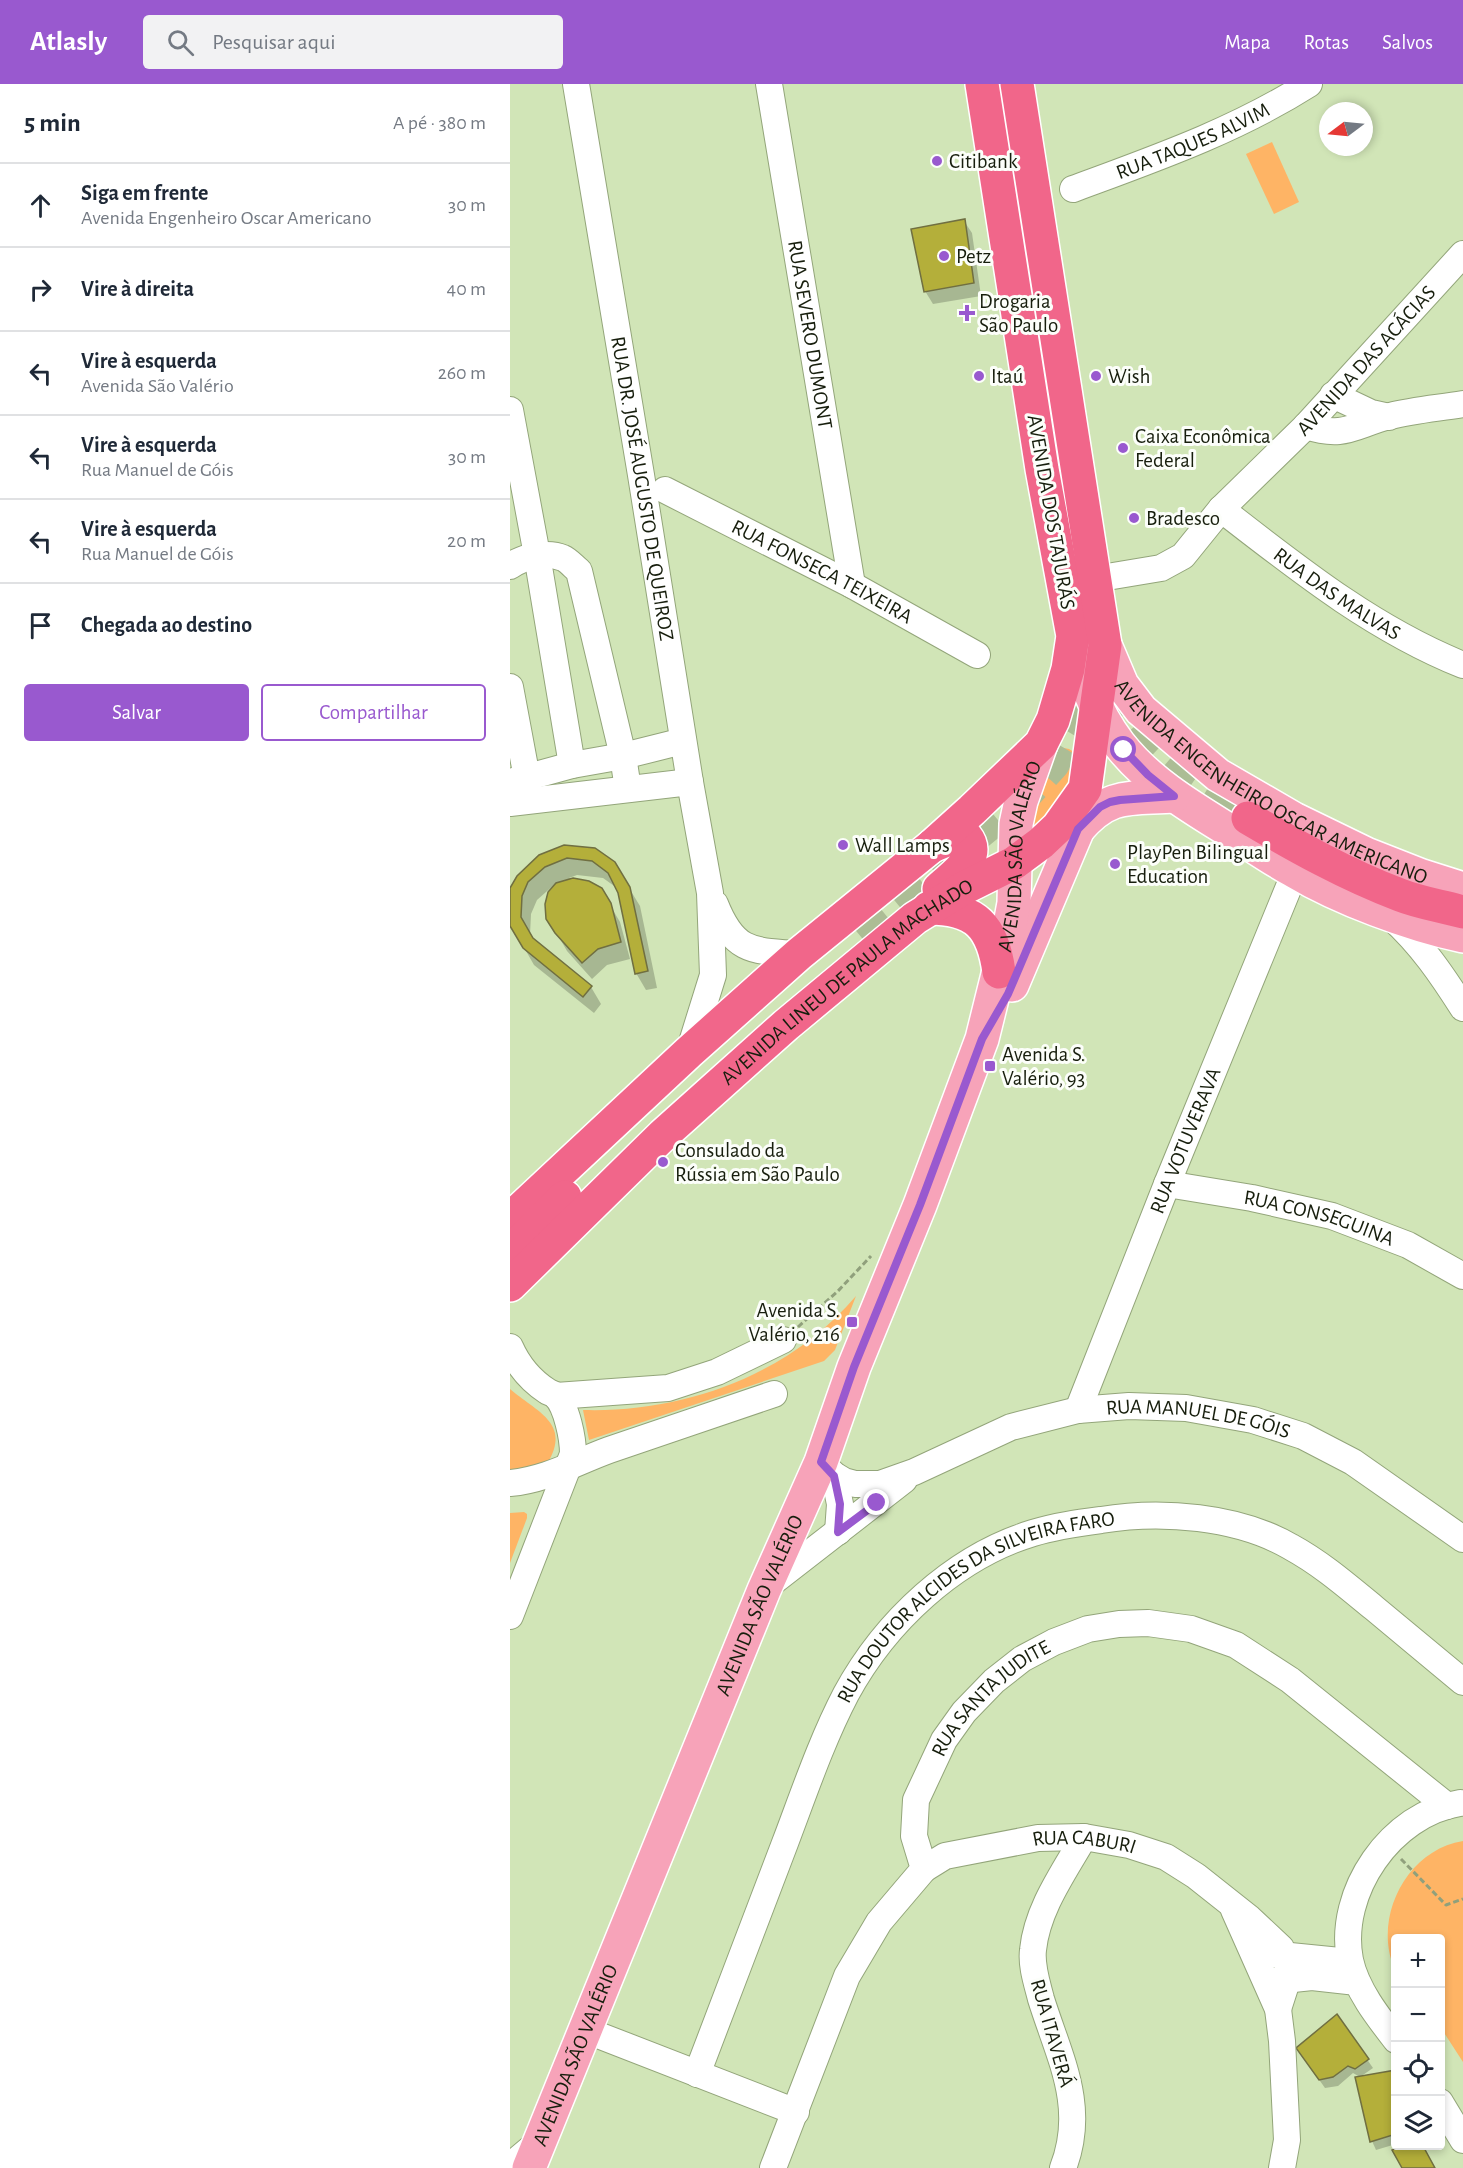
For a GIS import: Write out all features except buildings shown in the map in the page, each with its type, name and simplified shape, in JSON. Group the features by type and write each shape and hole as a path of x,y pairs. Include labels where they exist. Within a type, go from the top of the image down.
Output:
{"highway":[{"name":"AVENIDA DOS TAJURÁS","path":"981,84 1042,469 1073,636"},
{"name":"AVENIDA DOS TAJURÁS","path":"1017,84 1105,645"},
{"path":"510,1219 689,1052 799,954 932,846 1041,744 1053,720 1062,693 1073,636"},
{"name":"AVENIDA LINEU DE PAULA MACHADO","path":"510,1286 663,1135 786,1025 922,913 962,889 1014,863 1058,828 1085,789 1092,699 1105,645"},
{"path":"1248,818 1299,848 1359,878 1403,896 1459,927"},
{"path":"922,913 929,900 963,867 970,858 972,849 966,837 961,836 932,846"},
{"path":"922,913 954,910 979,922 992,940 999,972"},
{"path":"510,1252 665,1101 857,932"}],"main road":[{"name":"AVENIDA DOS TAJURÁS","path":"1073,636 1092,699"},
{"name":"AVENIDA ENGENHEIRO OSCAR AMERICANO","path":"1105,645 1122,685 1140,710 1218,775 1294,819 1366,854 1463,889"},
{"name":"AVENIDA ENGENHEIRO OSCAR AMERICANO","path":"1092,699 1114,737 1135,761 1174,796 1295,872 1386,914 1459,927"},
{"path":"1135,761 1134,746 1138,737 1149,730 1162,730"},
{"name":"AVENIDA SÃO VALÉRIO","path":"535,2154 764,1590 827,1469 854,1367 920,1205 982,1039 1014,903 1016,824 1021,801 1041,744"},
{"name":"AVENIDA SÃO VALÉRIO","path":"982,1039 1008,994 1078,829 1085,789"},
{"path":"1078,829 1100,807 1110,802 1174,796"}],"street":[{"name":"RUA DR. JOSÉ AUGUSTO DE QUEIROZ","path":"576,84 710,893"},
{"name":"RUA SEVERO DUMONT","path":"769,84 852,585"},
{"name":"RUA TAQUES ALVIM","path":"1073,189 1213,136 1286,99 1309,84"},
{"name":"AVENIDA DAS ACÁCIAS","path":"1095,579 1161,568 1183,556 1221,509 1306,426 1463,254"},
{"path":"1333,395 1371,413 1389,417"},
{"path":"1306,426 1323,432 1337,433 1357,429 1389,417 1463,404"},
{"path":"510,410 572,765"},
{"name":"RUA FONSECA TEIXEIRA","path":"665,490 852,585 977,655"},
{"name":"RUA DAS MALVAS","path":"1221,509 1281,556 1362,613 1437,654 1463,665"},
{"path":"510,566 519,560 537,555 562,557 579,571 623,756 628,789"},
{"path":"510,687 519,780 572,765 623,756 683,741"},
{"path":"510,803 690,782"},
{"name":"RUA VOTUVERAVA","path":"1078,1410 1167,1184 1295,872"},
{"path":"710,893 722,922 735,940 756,949 799,954"},
{"path":"689,1052 713,975 710,893"},
{"path":"1386,914 1409,934 1440,972 1463,1008"},
{"path":"1440,972 1438,964 1440,948 1459,927"},
{"name":"RUA CONSEGUINA","path":"1167,1184 1252,1198 1332,1216 1408,1245 1463,1276"},
{"path":"556,1396 668,1388 717,1372 783,1340"},
{"path":"510,1347 516,1360 531,1378 556,1396 573,1440 570,1466 510,1616"},
{"path":"510,1483 527,1482 544,1477 607,1451 774,1394"},
{"name":"RUA MANUEL DE GÓIS","path":"827,1469 855,1484 880,1484 914,1472 1011,1427 1078,1410 1129,1407 1186,1408 1253,1420 1303,1436 1353,1462 1463,1539"},
{"path":"827,1469 840,1504 838,1532"},
{"name":"RUA MANUEL DE GÓIS","path":"764,1590 914,1472"},
{"name":"RUA DOUTOR ALCIDES DA SILVEIRA FARO","path":"697,2074 821,1748 847,1694 867,1661 928,1592 962,1565 1001,1545 1066,1525 1122,1516 1220,1520 1290,1545 1338,1577 1463,1682"},
{"name":"RUA SANTA JUDITE","path":"924,1869 914,1836 916,1800 944,1740 964,1712 994,1681 1022,1659 1054,1642 1088,1629 1119,1624 1148,1623 1191,1629 1236,1645 1290,1680 1455,1804"},
{"path":"1391,2033 1354,1972 1348,1940 1352,1908 1362,1878 1388,1844 1408,1825 1429,1813 1455,1804"},
{"name":"RUA CABURI","path":"924,1869 945,1856 1038,1838 1084,1837 1129,1845 1166,1857 1196,1876 1233,1906 1273,1969"},
{"name":"RUA ITAVERÁ","path":"1063,2168 1073,2112 1068,2078 1034,1975 1032,1950 1039,1923 1049,1899 1084,1837"},
{"path":"773,2168 847,1976 879,1922 924,1869"},
{"path":"1282,2168 1287,2140 1282,2041 1273,1969 1354,1972"},
{"path":"585,2030 796,2112"},
{"path":"1445,2110 1463,2140"},
{"path":"510,2166 535,2154"}],"path":[{"path":"783,1340 838,1291 879,1248"},
{"path":"1388,1844 1446,1905 1463,1899"}],"shaded area":[{"path":"994,84 1004,84 1064,464 1055,466"},
{"path":"1272,142 1299,202 1274,214 1246,154"},
{"path":"1059,747 1069,749 1080,756 1077,778 1038,834 1022,821 1031,796"},
{"path":"856,1296 835,1350 824,1361 589,1440 583,1410 659,1405 732,1384 767,1368 799,1348 829,1324"},
{"path":"510,1389 548,1419 556,1438 554,1450 547,1464 510,1477"},
{"path":"524,1512 527,1518 510,1563 510,1513"},
{"path":"1463,1841 1463,2062 1445,2034 1445,1934 1391,1934 1391,1957 1389,1950 1388,1930 1391,1909 1399,1890 1410,1872 1425,1858 1443,1847"}],"tunnel":[{"path":"857,932 1025,795 1053,764 1075,727 1095,681"},
{"path":"1101,691 1129,729 1162,763 1194,787 1248,818"}],"place":[{"name":"Citibank","path":"937,161"},
{"name":"Petz","path":"944,256"},
{"name":"Drogaria São Paulo","path":"967,313"},
{"name":"Itaú","path":"979,376"},
{"name":"Wish","path":"1096,376"},
{"name":"Caixa Econômica Federal","path":"1123,448"},
{"name":"Bradesco","path":"1134,518"},
{"name":"Wall Lamps","path":"843,845"},
{"name":"PlayPen Bilingual Education","path":"1115,864"},
{"name":"Avenida S. Valério, 93","path":"990,1066"},
{"name":"Consulado da Rússia em São Paulo","path":"663,1162"},
{"name":"Avenida S. Valério, 216","path":"852,1322"}],"route":[{"path":"877,1503 838,1532 840,1504 834,1476 821,1462 854,1367 920,1205 982,1039 1008,994 1078,829 1100,807 1110,802 1174,796 1148,775 1124,750"}]}
